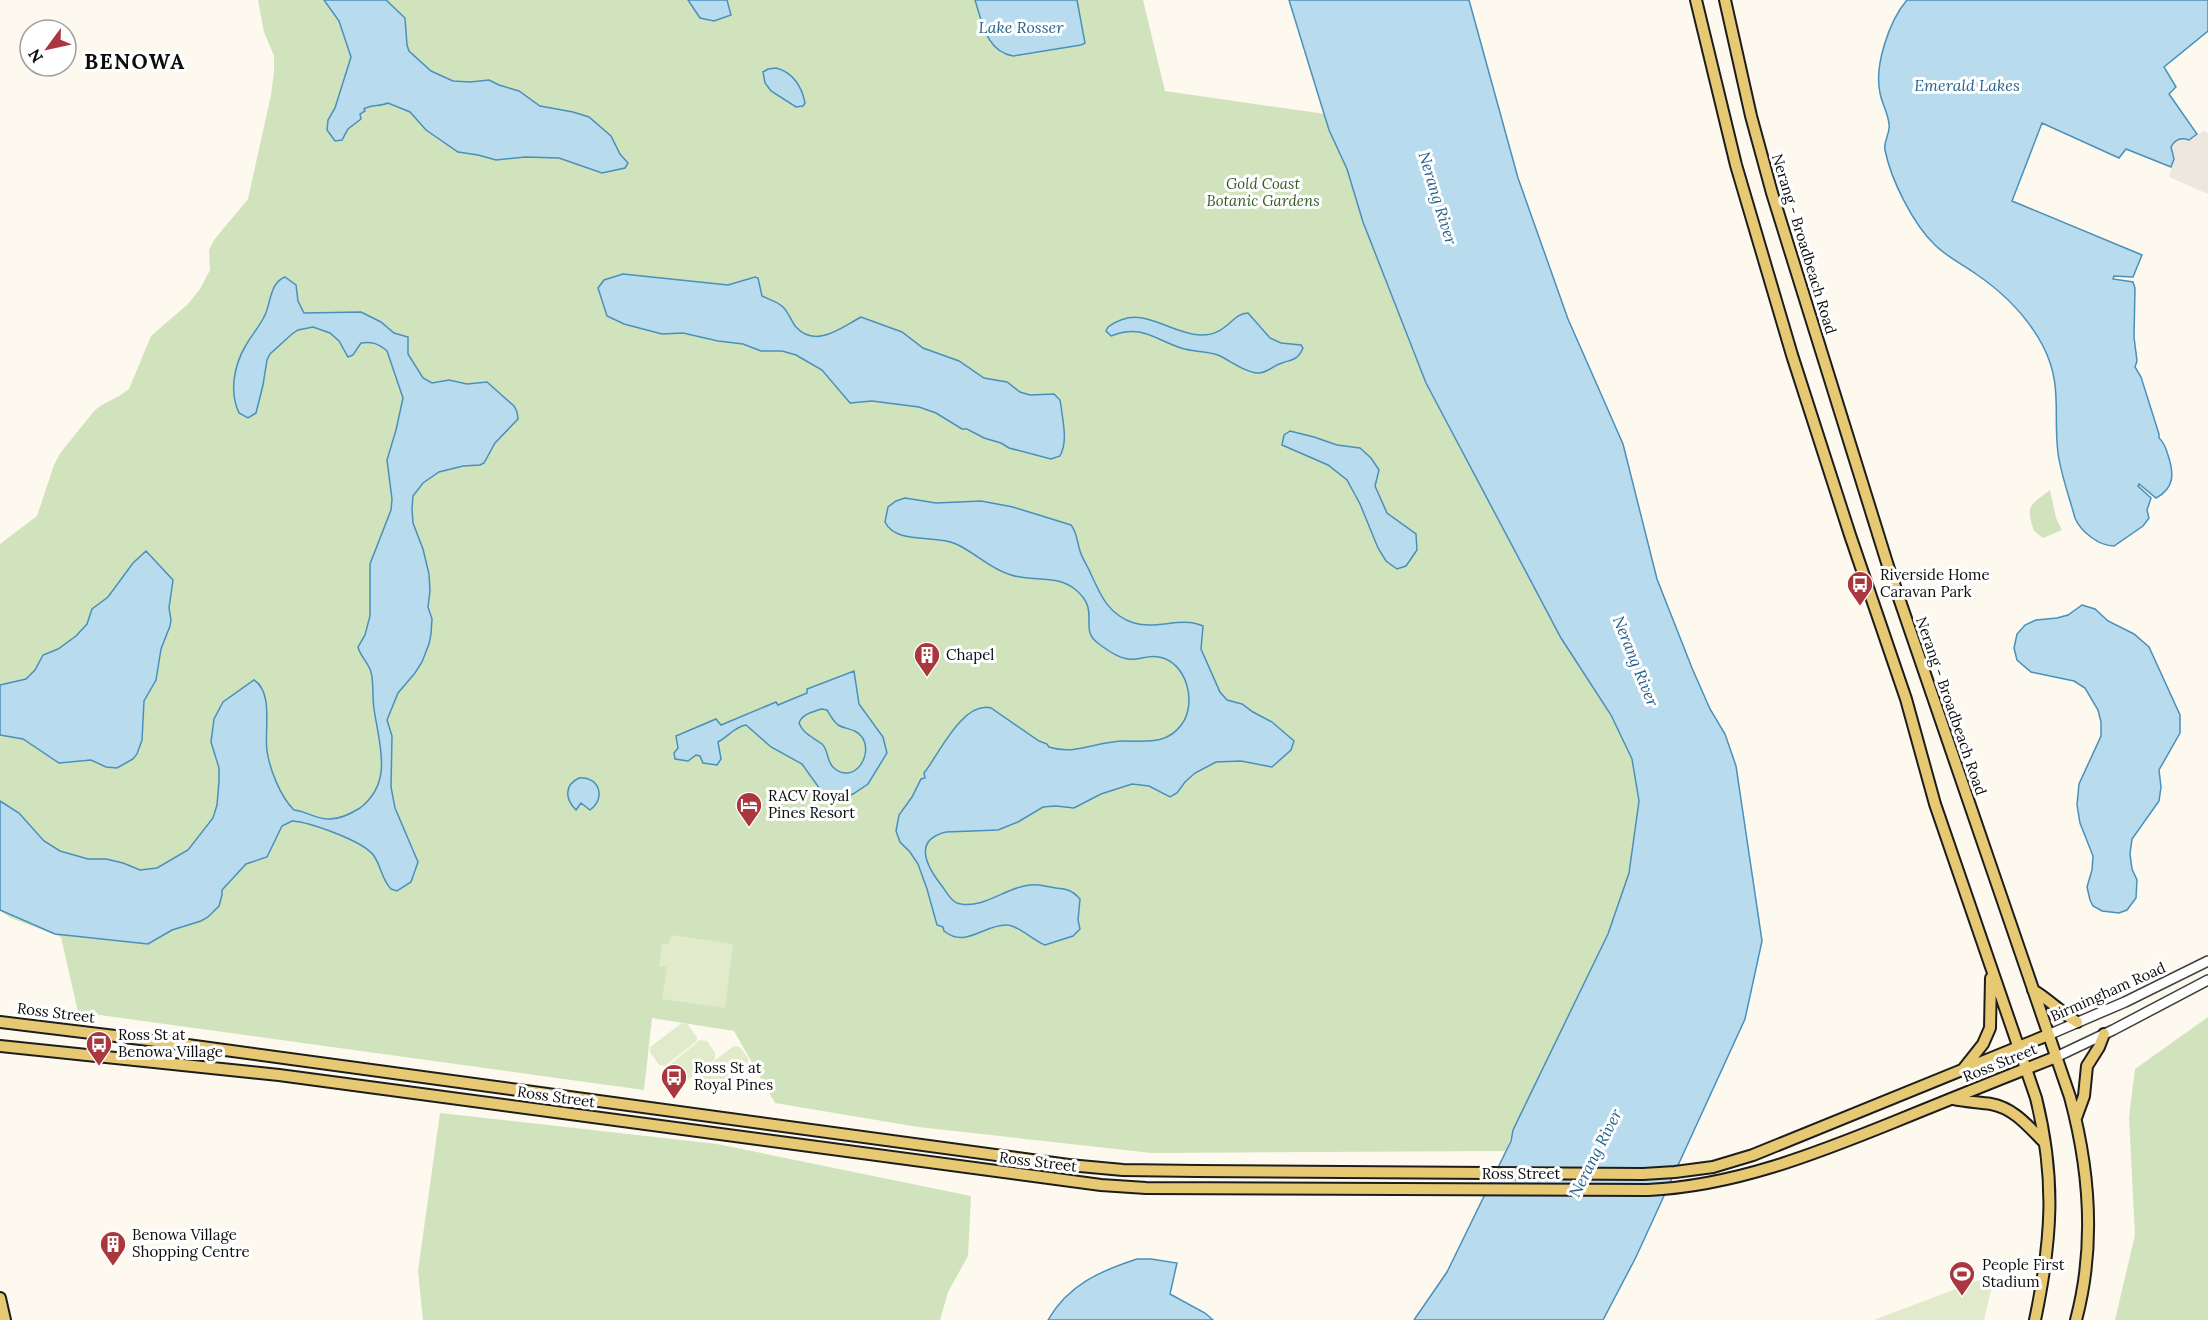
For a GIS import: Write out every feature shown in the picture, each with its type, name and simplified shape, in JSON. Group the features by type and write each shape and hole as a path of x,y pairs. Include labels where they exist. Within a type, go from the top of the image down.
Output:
{"main road":[{"path":"1696,0 1719,99 1754,228 1828,470 1906,699 1935,804 2036,1098 2046,1144 2050,1226 2035,1320"},
{"name":"Nerang - Broadbeach Road","path":"1725,0 1751,116 1794,269 1887,566 2076,1118 2085,1162 2089,1219 2085,1275 2076,1320"},
{"path":"1964,1069 1983,1044 1990,1028 1992,1007 1990,968"},
{"path":"2033,990 2049,999 2059,1010 2077,1022"},
{"name":"Ross Street","path":"0,1022 375,1070 1025,1160 1123,1170 1643,1174 1695,1170 1764,1151 2019,1047"},
{"path":"2076,1118 2084,1096 2087,1066 2104,1034"},
{"name":"Birmingham Road","path":"2019,1047 2048,1035"},
{"name":"Ross Street","path":"0,1046 279,1075 1048,1179 1146,1188 1648,1190 1689,1187 1724,1180 1796,1159 2056,1057"},
{"path":"1953,1098 1968,1103 2006,1108 2021,1119 2046,1144"},
{"path":"1025,1160 1041,1170 1048,1179"},
{"path":"0,1298 5,1320"}],"street":[{"name":"Birmingham Road","path":"2048,1035 2134,998 2208,961"},
{"name":"Birmingham Road","path":"2056,1057 2208,980"}],"green space":[{"name":"Gold Coast Botanic Gardens","path":"258,0 975,0 989,36 1003,54 1085,43 1077,0 1143,0 1165,91 1325,114 1329,130 1347,169 1363,222 1426,383 1561,638 1611,715 1632,759 1639,801 1629,873 1608,934 1513,1130 1506,1151 1152,1153 918,1127 775,1103 734,1031 652,1018 644,1090 78,1012 61,937 11,918 0,911 0,544 37,516 54,465 61,452 95,410 129,389 151,336 188,304 200,289 210,270 209,250 214,240 248,199 274,72 274,56 264,32"},
{"path":"2050,490 2056,518 2062,530 2043,538 2034,531 2030,510 2034,503"},
{"path":"671,935 733,944 725,1008 662,999 667,967 659,966 662,944 669,944"},
{"path":"2208,1017 2208,1320 2115,1320 2135,1235 2129,1117 2135,1069"},
{"path":"682,1023 687,1024 697,1037 697,1041 665,1066 659,1065 650,1052 650,1047"},
{"path":"700,1040 707,1041 715,1053 715,1059 682,1084 677,1084 666,1070 668,1066"},
{"path":"734,1046 740,1047 748,1058 748,1064 716,1088 709,1087 701,1074 703,1069"},
{"path":"440,1113 717,1144 971,1196 968,1256 948,1292 940,1320 423,1320 418,1271"},
{"name":"People First Stadium","path":"1995,1274 1984,1320 1874,1320"}],"shaded area":[{"path":"2205,130 2208,134 2208,194 2169,177 2174,159 2171,149 2174,142 2180,138 2189,140"}],"water":[{"path":"324,0 386,0 405,18 409,51 431,71 453,81 489,80 519,91 540,106 589,117 611,136 620,154 628,163 625,168 602,173 559,158 525,157 496,160 458,152 426,130 410,112 388,103 364,109 365,111 360,114 361,119 348,129 342,140 335,141 327,130 328,120 335,108 351,57 339,21"},
{"path":"688,0 727,0 731,15 714,21 700,18"},
{"name":"Lake Rosser","path":"975,0 1077,0 1085,43 1013,56 1004,53 991,42"},
{"name":"Nerang River","path":"1289,0 1469,0 1518,178 1568,319 1623,444 1657,579 1692,668 1710,709 1725,734 1736,766 1762,941 1745,1019 1636,1257 1603,1320 1414,1320 1447,1272 1608,934 1629,873 1639,801 1632,759 1611,715 1561,638 1426,383 1363,222 1347,169 1329,130"},
{"name":"Emerald Lakes","path":"1907,0 2208,0 2208,31 2164,67 2176,87 2169,94 2197,134 2189,140 2178,139 2174,142 2171,147 2174,159 2171,167 2126,149 2119,158 2042,123 2012,201 2142,255 2133,277 2114,276 2113,279 2133,282 2135,288 2134,337 2137,361 2135,367 2141,377 2159,438 2164,443 2172,474 2167,490 2156,498 2139,484 2138,486 2151,498 2147,510 2149,518 2143,526 2114,546 2102,544 2091,537 2075,518 2058,453 2053,374 2037,335 2005,297 1935,245 1911,214 1892,175 1885,150 1889,127 1880,93 1879,70 1884,44 1894,20"},
{"path":"776,68 787,73 796,81 804,97 803,106 796,107 771,91 765,83 763,72"},
{"path":"623,274 728,285 755,277 758,278 762,296 783,307 796,327 804,333 812,336 829,334 861,317 902,332 923,348 959,361 984,378 1007,382 1020,392 1030,395 1054,394 1060,400 1064,432 1064,444 1060,456 1051,459 1009,448 967,429 962,429 936,413 919,407 872,401 850,403 822,370 796,355 782,351 761,351 743,344 683,333 662,334 624,324 607,316 598,288 604,280"},
{"path":"285,277 296,285 298,301 304,313 361,312 381,322 394,333 408,337 408,354 423,378 432,383 449,380 467,384 487,382 514,406 517,412 518,419 495,443 484,463 439,472 423,483 413,496 413,523 429,574 428,607 432,619 431,634 422,662 398,693 387,720 392,736 391,787 395,808 418,862 411,882 397,891 391,889 374,856 368,850 336,833 292,821 282,826 267,857 246,864 222,890 219,906 201,921 172,930 148,944 55,934 0,910 0,801 19,813 44,841 60,851 88,859 106,859 123,863 140,870 157,868 188,850 213,818 217,805 219,781 219,768 211,742 214,719 223,702 254,680 264,693 266,703 266,743 271,766 280,790 294,810 321,818 337,818 360,808 371,798 377,786 382,762 373,704 372,676 358,647 365,635 370,616 370,564 391,510 392,499 387,460 403,398 387,351 372,343 361,343 353,355 348,357 339,341 330,333 313,327 298,330 270,354 256,413 248,418 239,413 234,396 234,379 238,361 264,317 273,289"},
{"path":"1248,313 1270,338 1281,343 1301,345 1303,348 1299,355 1266,371 1256,373 1241,368 1218,355 1181,348 1148,334 1132,332 1111,336 1106,331 1108,327 1120,320 1132,317 1154,321 1188,333 1209,334 1217,332 1242,314"},
{"path":"1290,431 1337,445 1360,448 1371,458 1379,470 1375,486 1387,513 1416,534 1417,550 1406,566 1397,569 1386,561 1347,480 1328,465 1282,445 1284,435"},
{"path":"905,498 936,503 981,501 1013,507 1071,525 1082,556 1101,596 1111,609 1125,619 1143,625 1186,622 1203,626 1201,649 1220,692 1227,700 1242,704 1272,722 1294,741 1291,750 1272,767 1241,761 1216,762 1195,773 1177,793 1170,797 1149,786 1132,784 1101,794 1074,808 1043,807 1018,822 998,830 946,832 929,841 926,848 928,863 936,879 955,902 969,905 1029,885 1066,890 1080,899 1078,920 1080,929 1073,936 1045,945 1007,925 960,938 944,931 943,927 937,925 918,864 900,842 896,831 899,815 921,779 925,778 924,773 946,740 962,719 971,712 981,708 991,708 1039,741 1049,747 1059,749 1077,749 1124,741 1156,740 1170,736 1182,724 1189,705 1187,684 1177,667 1169,660 1153,656 1126,659 1099,644 1090,632 1089,613 1084,598 1069,585 1053,580 1011,575 996,569 956,544 898,534 890,529 885,522 888,507"},
{"path":"146,551 173,580 169,608 170,626 161,649 156,680 144,701 142,740 137,754 133,759 117,768 106,767 91,760 59,763 23,739 0,735 0,685 26,679 35,670 43,655 58,649 76,636 87,624 92,609 108,597 133,563"},
{"path":"2082,605 2095,609 2108,621 2134,634 2149,647 2180,715 2180,733 2159,770 2161,787 2159,801 2132,839 2130,854 2132,869 2137,880 2136,898 2127,910 2119,913 2102,911 2093,906 2090,900 2087,887 2093,856 2080,823 2077,805 2079,784 2101,736 2098,710 2085,688 2074,681 2031,672 2017,660 2014,648 2017,634 2025,625 2036,620 2068,615"},
{"path":"854,671 859,704 883,737 887,753 868,784 853,794 833,797 822,792 802,764 771,747 746,725 718,742 721,759 717,765 703,763 700,756 696,755 688,761 675,759 674,753 678,748 676,736 716,719 721,725 776,702 778,705 807,693 807,689","holes":["821,709 827,710 838,725 859,734 865,744 864,759 860,766 849,773 834,768 826,749 806,733 799,723 808,714"]},
{"path":"579,778 592,781 598,789 598,800 590,810 581,803 576,810 568,797 571,784"},
{"path":"1137,1259 1177,1263 1170,1294 1205,1313 1213,1320 1048,1320 1065,1297 1075,1288 1098,1274"}],"place":[{"name":"Riverside Home Caravan Park","path":"1860,607"},
{"name":"Chapel","path":"927,678"},
{"name":"RACV Royal Pines Resort","path":"749,828"},
{"name":"Ross St at Benowa Village","path":"99,1067"},
{"name":"Ross St at Royal Pines","path":"674,1100"},
{"name":"Benowa Village Shopping Centre","path":"113,1267"},
{"name":"People First Stadium","path":"1962,1297"}],"district":[{"name":"BENOWA","path":"135,62"}]}
